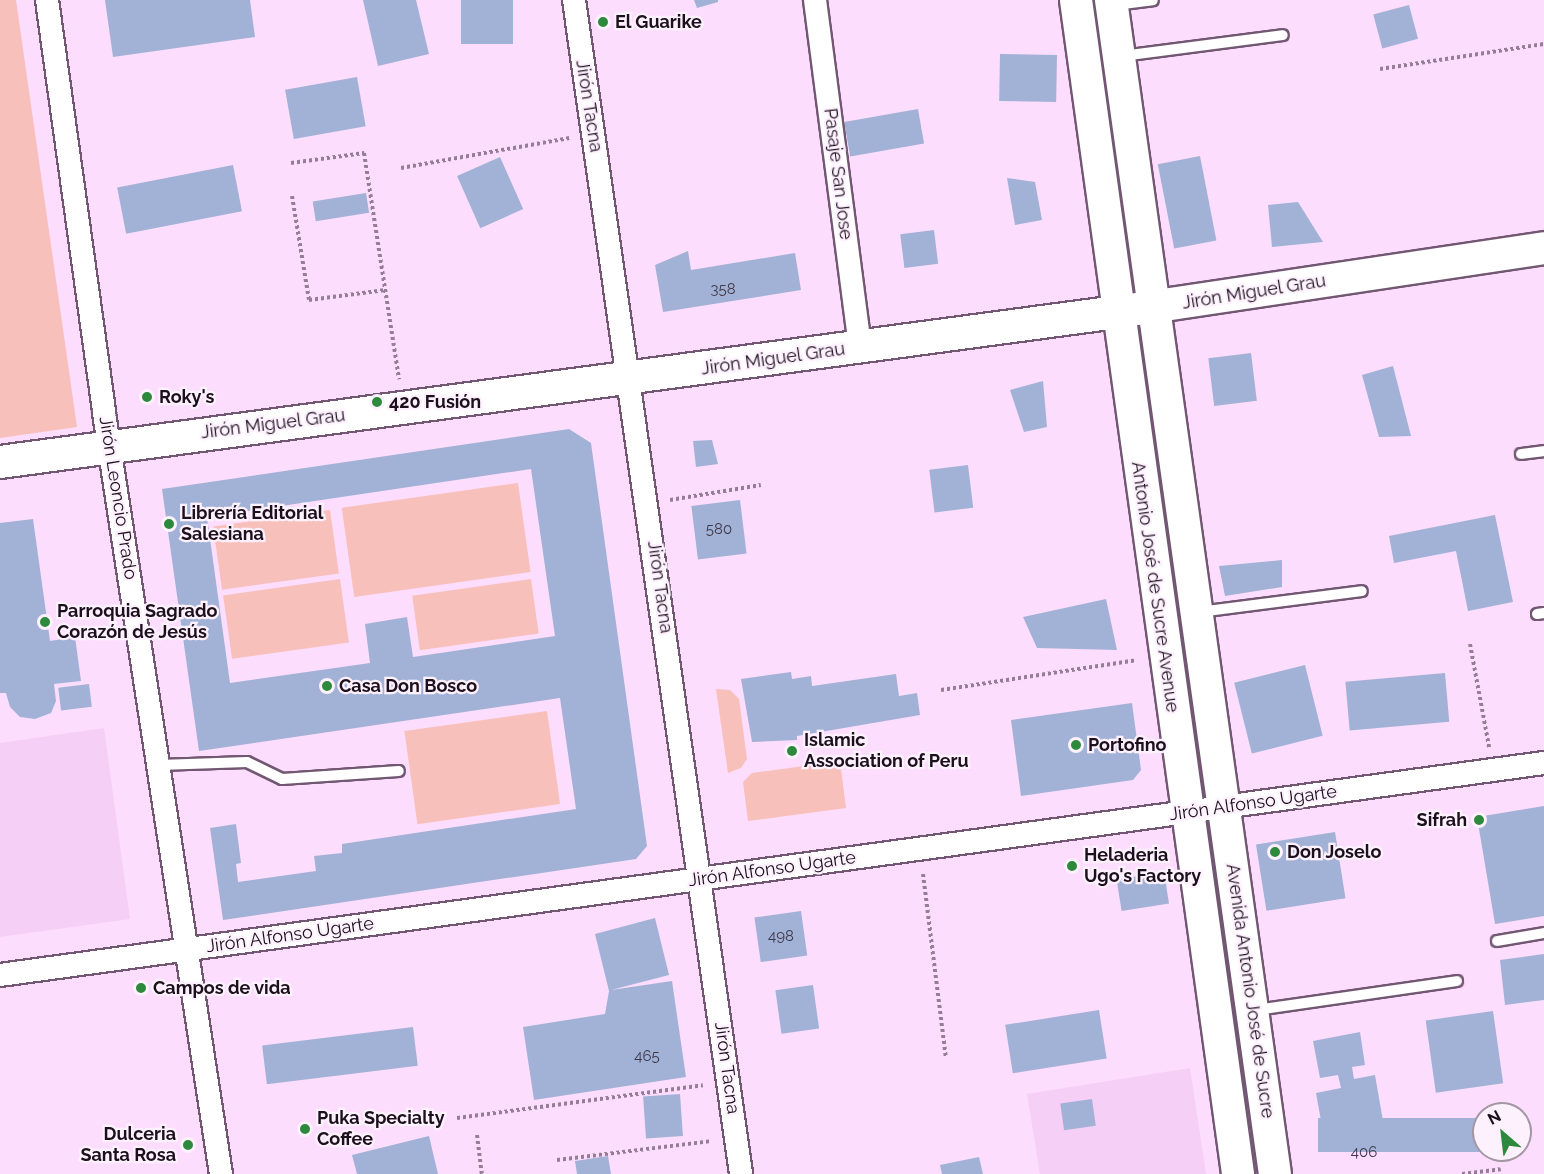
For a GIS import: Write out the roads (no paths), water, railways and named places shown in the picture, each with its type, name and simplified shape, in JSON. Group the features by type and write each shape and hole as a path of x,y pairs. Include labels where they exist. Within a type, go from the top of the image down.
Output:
{"main road":[{"name":"Antonio José de Sucre Avenue","path":"1076,0 1117,312 1238,1174"},
{"path":"1111,3 1225,807"},
{"name":"Jirón Miguel Grau","path":"0,462 860,348 1154,307 1544,248"},
{"name":"Avenida Antonio José de Sucre","path":"1225,807 1275,1174"}],"street":[{"name":"Jirón Leoncio Prado","path":"47,0 221,1174"},
{"name":"Jirón Tacna","path":"573,0 631,378 741,1174"},
{"name":"Pasaje San Jose","path":"815,0 860,348"},
{"name":"Jirón Alfonso Ugarte","path":"0,975 1544,763"}],"lane":[{"path":"1111,3 1152,0"},
{"path":"1119,56 1283,35"},
{"path":"1521,454 1544,451"},
{"path":"1197,612 1362,591"},
{"path":"159,765 247,762 282,779 399,771"},
{"path":"1497,940 1544,933"},
{"path":"1253,1010 1457,981"}],"place":[{"name":"El Guarike","path":"603,22"},
{"name":"Roky's","path":"147,397"},
{"name":"420 Fusión","path":"377,402"},
{"name":"Librería Editorial Salesiana","path":"169,524"},
{"name":"Parroquia Sagrado Corazón de Jesús","path":"45,622"},
{"name":"Casa Don Bosco","path":"327,686"},
{"name":"Portofino","path":"1076,745"},
{"name":"Islamic Association of Peru","path":"792,751"},
{"name":"Sifrah","path":"1479,820"},
{"name":"Don Joselo","path":"1275,852"},
{"name":"Heladeria Ugo's Factory","path":"1072,866"},
{"name":"Campos de vida","path":"141,988"},
{"name":"Puka Specialty Coffee","path":"305,1129"},
{"name":"Dulceria Santa Rosa","path":"188,1145"}]}
